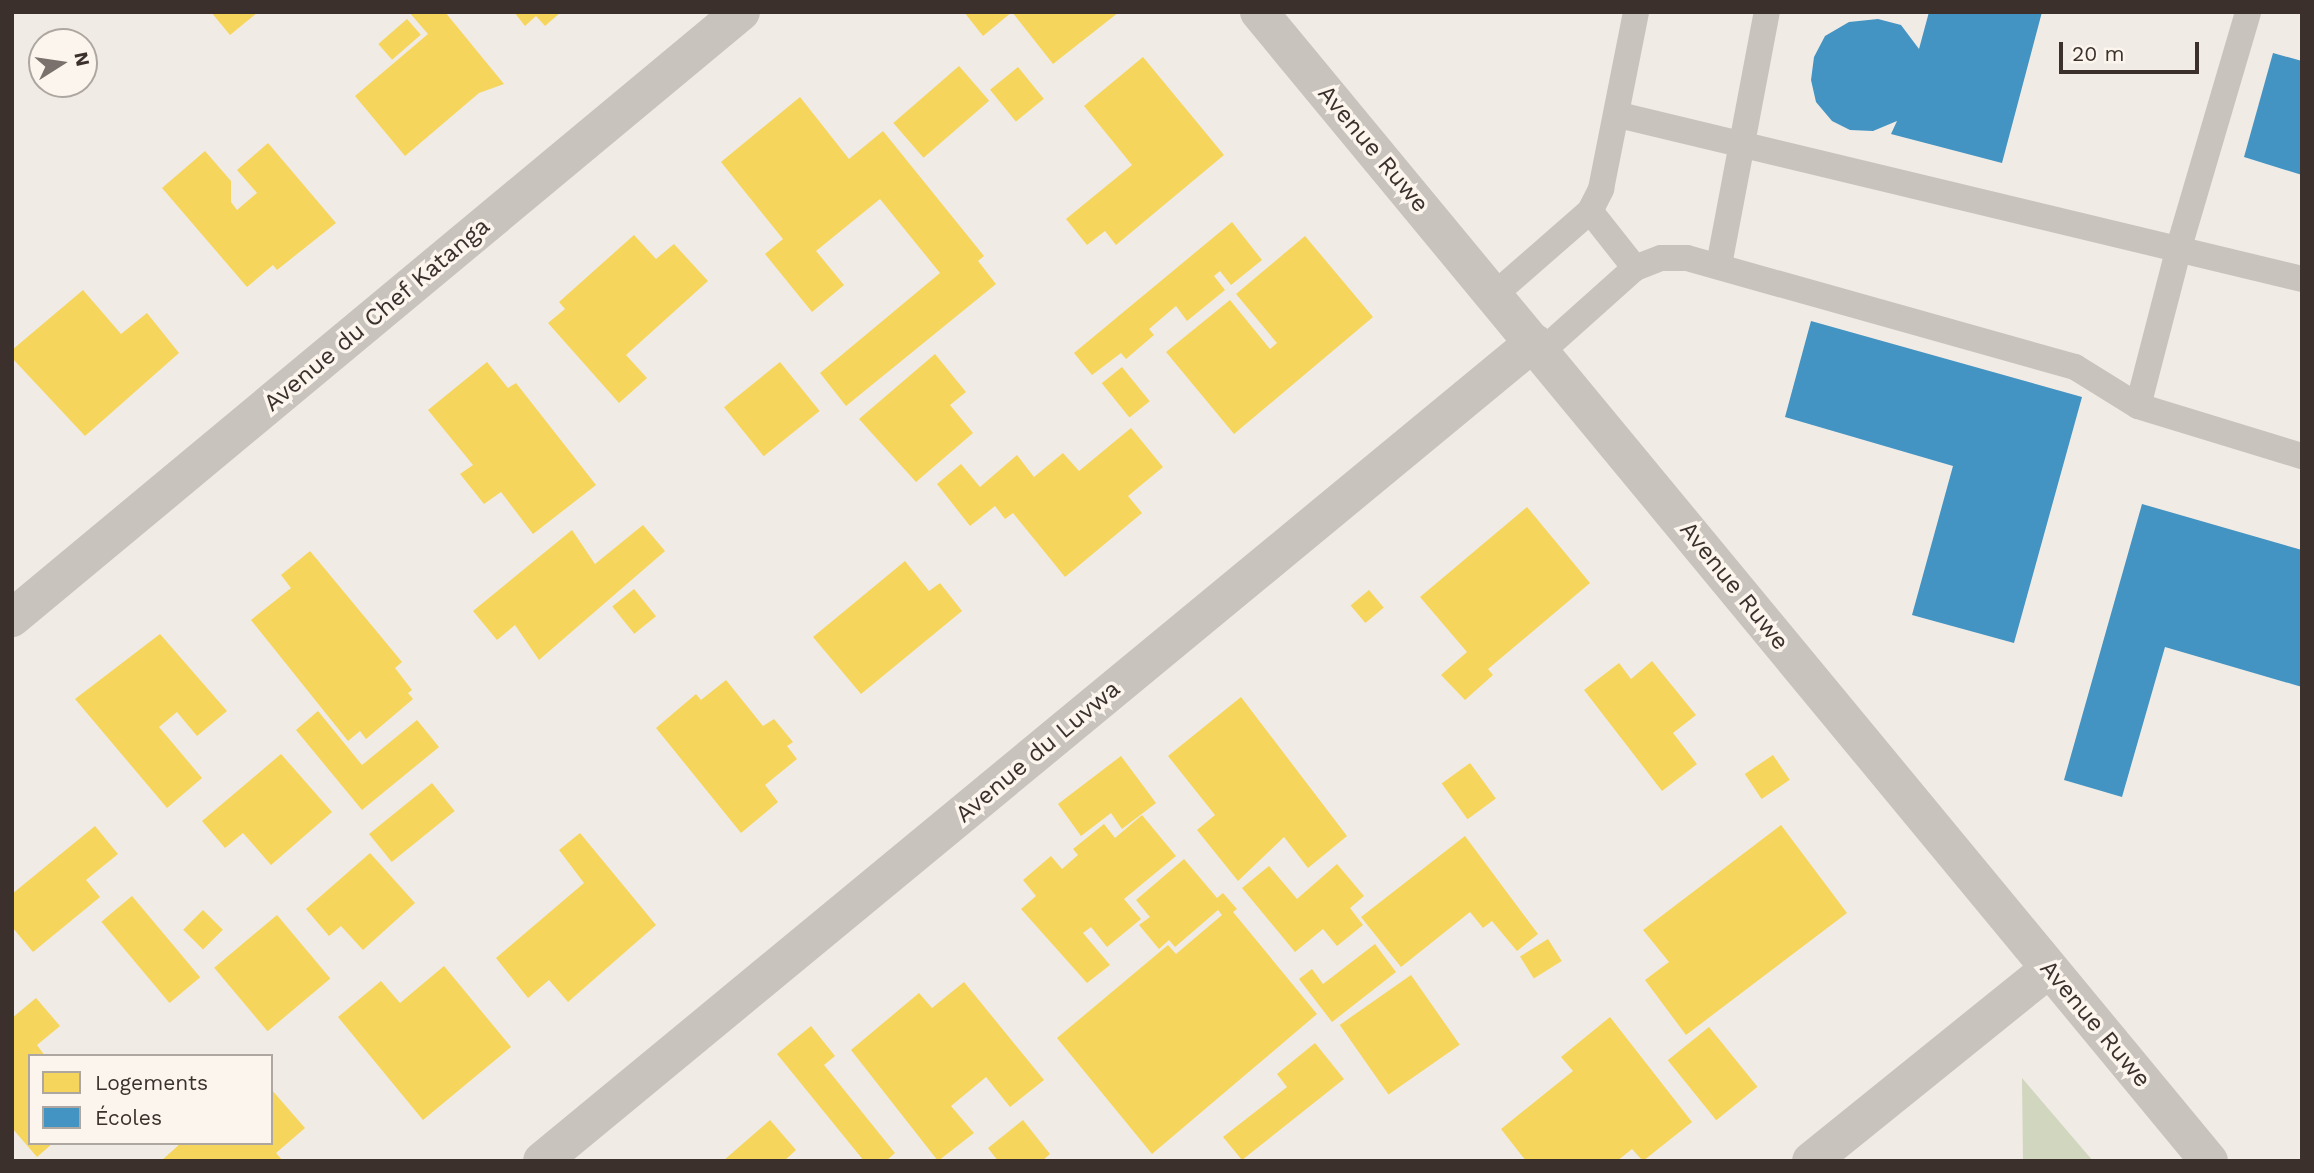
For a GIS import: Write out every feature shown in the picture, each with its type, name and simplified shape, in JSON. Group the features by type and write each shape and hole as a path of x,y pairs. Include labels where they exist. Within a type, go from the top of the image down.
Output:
{"street":[{"name":"Avenue du Chef Katanga","path":"12,618 741,12"},
{"name":"Avenue Ruwe","path":"1259,12 1495,294 2209,1161"},
{"name":"Avenue du Luvwa","path":"542,1161 1537,347"},
{"path":"1811,1161 2049,969"}],"lane":[{"path":"1495,294 1590,211 1601,189 1619,115 1636,12"},
{"path":"1719,265 1767,12"},
{"path":"2138,406 2179,247 2248,12"},
{"path":"1619,115 2179,247 2302,279"},
{"path":"1590,211 1635,268"},
{"path":"1537,347 1635,268 1661,258 1719,265 2075,368 2138,406 2302,456"}],"green space":[{"path":"2022,1078 2093,1161 2023,1161"}],"building: Logements":[{"path":"211,12 258,12 230,35"},
{"path":"409,12 445,12 504,84 479,93 405,156 355,96 428,34"},
{"path":"514,12 561,12 545,26 536,16 525,26"},
{"path":"964,12 1012,12 983,36"},
{"path":"1012,12 1119,12 1053,64"},
{"path":"407,19 421,35 392,60 378,44"},
{"path":"1143,57 1224,155 1116,245 1105,231 1087,245 1066,219 1132,165 1084,106"},
{"path":"959,66 989,101 924,158 893,123"},
{"path":"1018,67 1044,99 1016,122 990,90"},
{"path":"800,97 849,159 883,131 984,256 978,261 996,284 846,406 820,373 940,273 880,199 816,251 844,285 812,312 765,254 783,239 721,162"},
{"path":"268,143 336,223 277,270 273,265 247,287 162,188 205,151 231,181 231,202 237,210 257,193 237,170"},
{"path":"1232,222 1262,260 1231,285 1220,271 1214,276 1225,290 1187,321 1176,306 1149,329 1154,335 1126,359 1121,353 1092,375 1074,353"},
{"path":"634,235 656,259 674,244 708,281 626,355 647,378 619,403 548,323 565,309 559,302"},
{"path":"1305,236 1373,317 1234,434 1166,352 1230,300 1270,349 1277,343 1236,294"},
{"path":"83,290 121,334 147,313 179,353 85,436 12,358 12,350"},
{"path":"935,354 966,392 950,405 973,433 916,482 859,419"},
{"path":"487,362 508,388 516,383 596,485 533,534 501,492 484,504 460,474 473,465 428,410"},
{"path":"780,362 820,411 764,456 724,407"},
{"path":"1122,367 1150,401 1129,418 1102,383"},
{"path":"1131,428 1163,467 1128,496 1142,513 1065,577 1013,513 1005,519 995,506 970,526 937,484 961,464 980,487 1017,455 1034,477 1063,453 1079,471"},
{"path":"1527,507 1590,583 1488,669 1493,675 1465,700 1441,675 1467,652 1420,597"},
{"path":"643,525 665,551 539,660 515,625 497,640 473,611 572,530 595,564"},
{"path":"310,551 402,662 395,668 412,690 408,693 413,699 366,739 360,731 348,741 251,620 291,588 281,575"},
{"path":"905,561 929,591 940,583 962,611 861,694 813,637"},
{"path":"634,589 656,616 634,634 612,607"},
{"path":"1369,590 1384,608 1365,623 1351,605"},
{"path":"160,634 227,711 197,736 177,712 159,727 202,778 167,808 75,699"},
{"path":"1652,661 1696,715 1673,733 1697,764 1662,791 1584,690 1619,663 1631,679"},
{"path":"726,680 763,726 774,719 793,742 787,746 797,759 765,785 778,802 741,833 656,728 696,694 701,700"},
{"path":"1241,697 1347,836 1308,868 1284,837 1238,881 1197,830 1215,815 1168,756"},
{"path":"318,711 362,765 417,720 439,747 362,810 296,730"},
{"path":"281,754 332,812 271,865 243,833 225,848 202,821"},
{"path":"1773,755 1790,780 1762,799 1745,774"},
{"path":"1121,756 1156,803 1122,829 1111,813 1081,836 1058,804"},
{"path":"1470,763 1496,799 1468,819 1442,784"},
{"path":"432,783 455,811 392,862 369,834"},
{"path":"1142,815 1176,856 1124,899 1141,919 1107,947 1091,927 1083,933 1110,965 1087,983 1021,909 1036,896 1023,880 1051,856 1062,869 1078,855 1073,849 1104,824 1115,838"},
{"path":"1781,825 1847,913 1686,1035 1645,980 1669,962 1643,930"},
{"path":"95,826 118,854 86,880 100,897 33,952 12,927 12,894"},
{"path":"580,833 656,925 568,1002 549,980 528,998 496,958 584,883 559,850"},
{"path":"1465,836 1538,934 1517,951 1492,921 1483,928 1470,912 1401,967 1361,917"},
{"path":"370,853 415,903 363,950 341,926 329,936 306,909"},
{"path":"1184,859 1217,898 1223,893 1237,909 1233,912 1317,1014 1152,1154 1057,1038 1168,945 1176,954 1222,915 1218,910 1175,947 1169,940 1159,949 1139,925 1150,917 1136,900"},
{"path":"1337,864 1364,896 1350,908 1363,925 1337,946 1323,929 1295,952 1242,888 1269,866 1297,899"},
{"path":"132,896 200,977 169,1003 101,922"},
{"path":"203,910 223,930 203,950 183,930"},
{"path":"277,915 330,979 268,1031 214,968"},
{"path":"1548,939 1562,961 1534,979 1520,956"},
{"path":"1375,944 1396,972 1332,1022 1299,979 1312,969 1323,984"},
{"path":"444,966 511,1047 423,1120 338,1017 381,981 400,1003"},
{"path":"1411,975 1460,1045 1388,1095 1340,1025"},
{"path":"964,982 1044,1080 1010,1107 986,1077 951,1106 974,1133 938,1161 851,1050 919,993 932,1008"},
{"path":"36,998 60,1026 37,1045 44,1054 28,1054 28,1145 51,1145 37,1157 12,1128 12,1018"},
{"path":"1610,1017 1692,1122 1643,1161 1632,1149 1617,1161 1526,1161 1501,1129 1573,1071 1561,1057"},
{"path":"811,1026 835,1056 824,1065 895,1153 886,1161 864,1161 777,1054"},
{"path":"1709,1027 1757,1087 1716,1120 1668,1060"},
{"path":"1315,1043 1344,1079 1242,1160 1223,1137 1287,1087 1277,1074"},
{"path":"273,1091 305,1128 276,1153 283,1161 161,1161 179,1145 273,1145"},
{"path":"770,1120 796,1150 784,1161 723,1161"},
{"path":"1023,1120 1050,1154 1042,1161 998,1161 988,1148"}],"building: Écoles":[{"path":"1929,12 2042,12 2002,163 1891,134 1897,121 1873,131 1850,130 1832,121 1816,102 1811,80 1814,57 1825,36 1849,22 1878,19 1901,25 1919,49"},
{"path":"2273,53 2302,61 2302,175 2244,157"},
{"path":"1811,321 2082,397 2014,643 1912,615 1953,466 1785,417"},
{"path":"2142,504 2302,550 2302,687 2165,647 2122,797 2064,780"}]}
